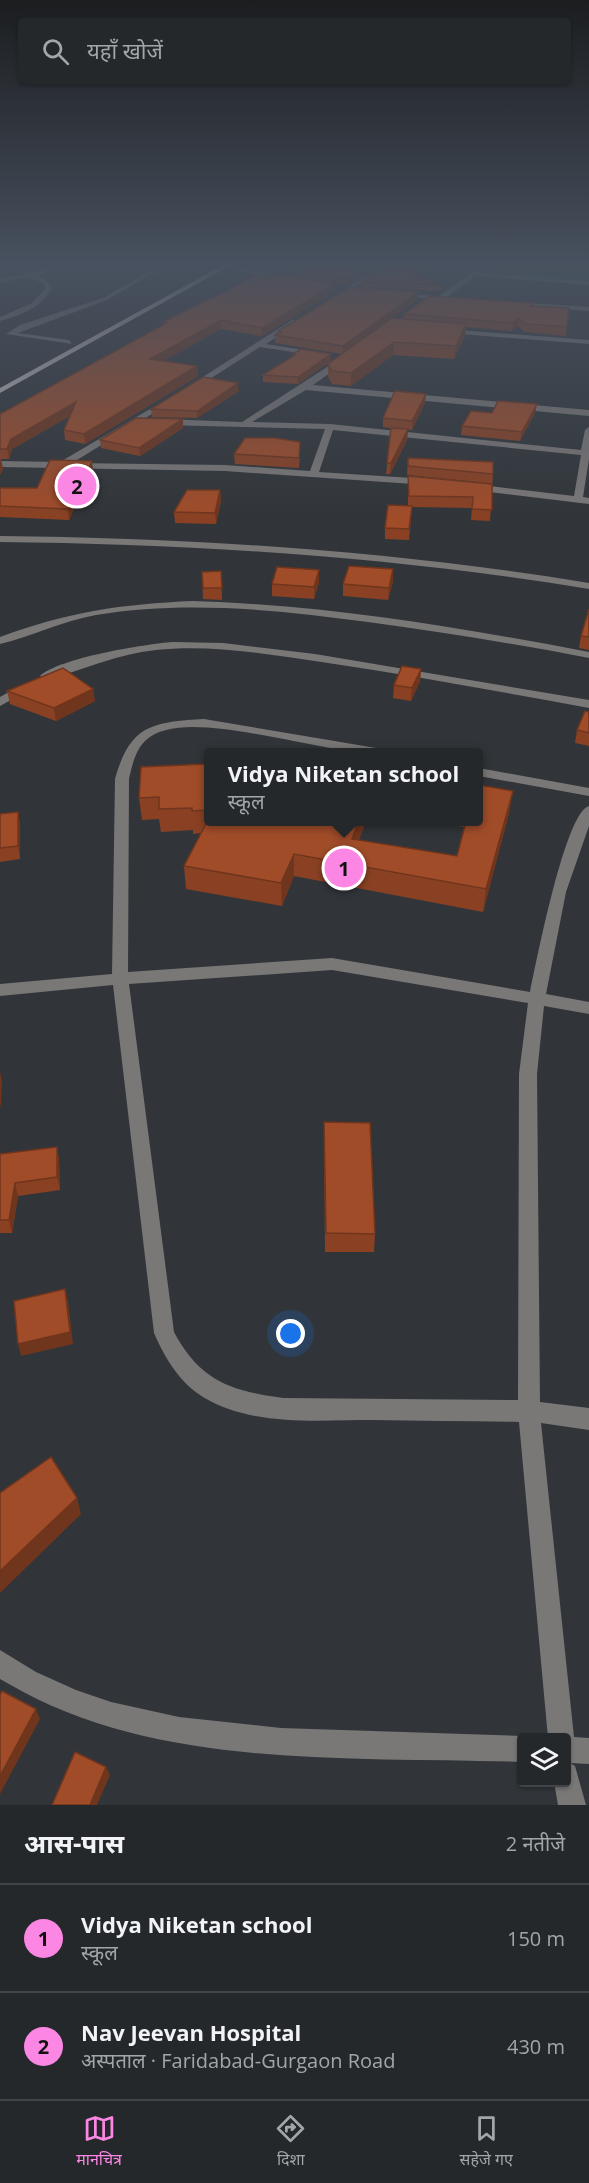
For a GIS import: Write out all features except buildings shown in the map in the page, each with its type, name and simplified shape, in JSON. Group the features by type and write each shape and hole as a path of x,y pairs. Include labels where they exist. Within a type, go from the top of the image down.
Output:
{"main road":[{"path":"0,391 73,349"}],"street":[{"path":"183,392 253,349"},
{"path":"287,349 324,355"},
{"path":"245,423 305,387 354,352"},
{"path":"334,357 345,359"},
{"path":"305,387 589,413"},
{"path":"62,465 173,398"},
{"path":"134,421 330,427 585,453"},
{"path":"314,473 330,427"},
{"path":"578,500 589,430"},
{"path":"0,464 225,468 436,483"},
{"path":"458,485 589,501"},
{"path":"0,531 134,532 285,541 479,560 589,577"},
{"path":"0,539 154,542 329,552 456,565 589,585"},
{"path":"0,641 22,631 64,618 129,606 249,605 328,613 589,655"},
{"path":"0,702 43,677 78,663 128,651 191,645 248,649 346,663 589,704"},
{"path":"347,748 204,723 180,724 145,734 134,744 127,756 122,779 120,979 164,1333 174,1357 193,1378 218,1394 244,1404 283,1408 529,1411 589,1419"},
{"path":"483,773 589,792"},
{"path":"561,1733 529,1411 528,1074 530,1042 537,999 559,892 573,847 589,810"},
{"path":"0,990 332,964 589,1008"},
{"path":"0,1663 44,1690 104,1713 154,1727 225,1737 277,1741 517,1749"},
{"path":"571,1750 589,1752"},
{"path":"569,1787 572,1805"}],"place":[{"name":"Nav Jeevan Hospital","path":"77,486"},
{"name":"Vidya Niketan school","path":"344,868"}]}
